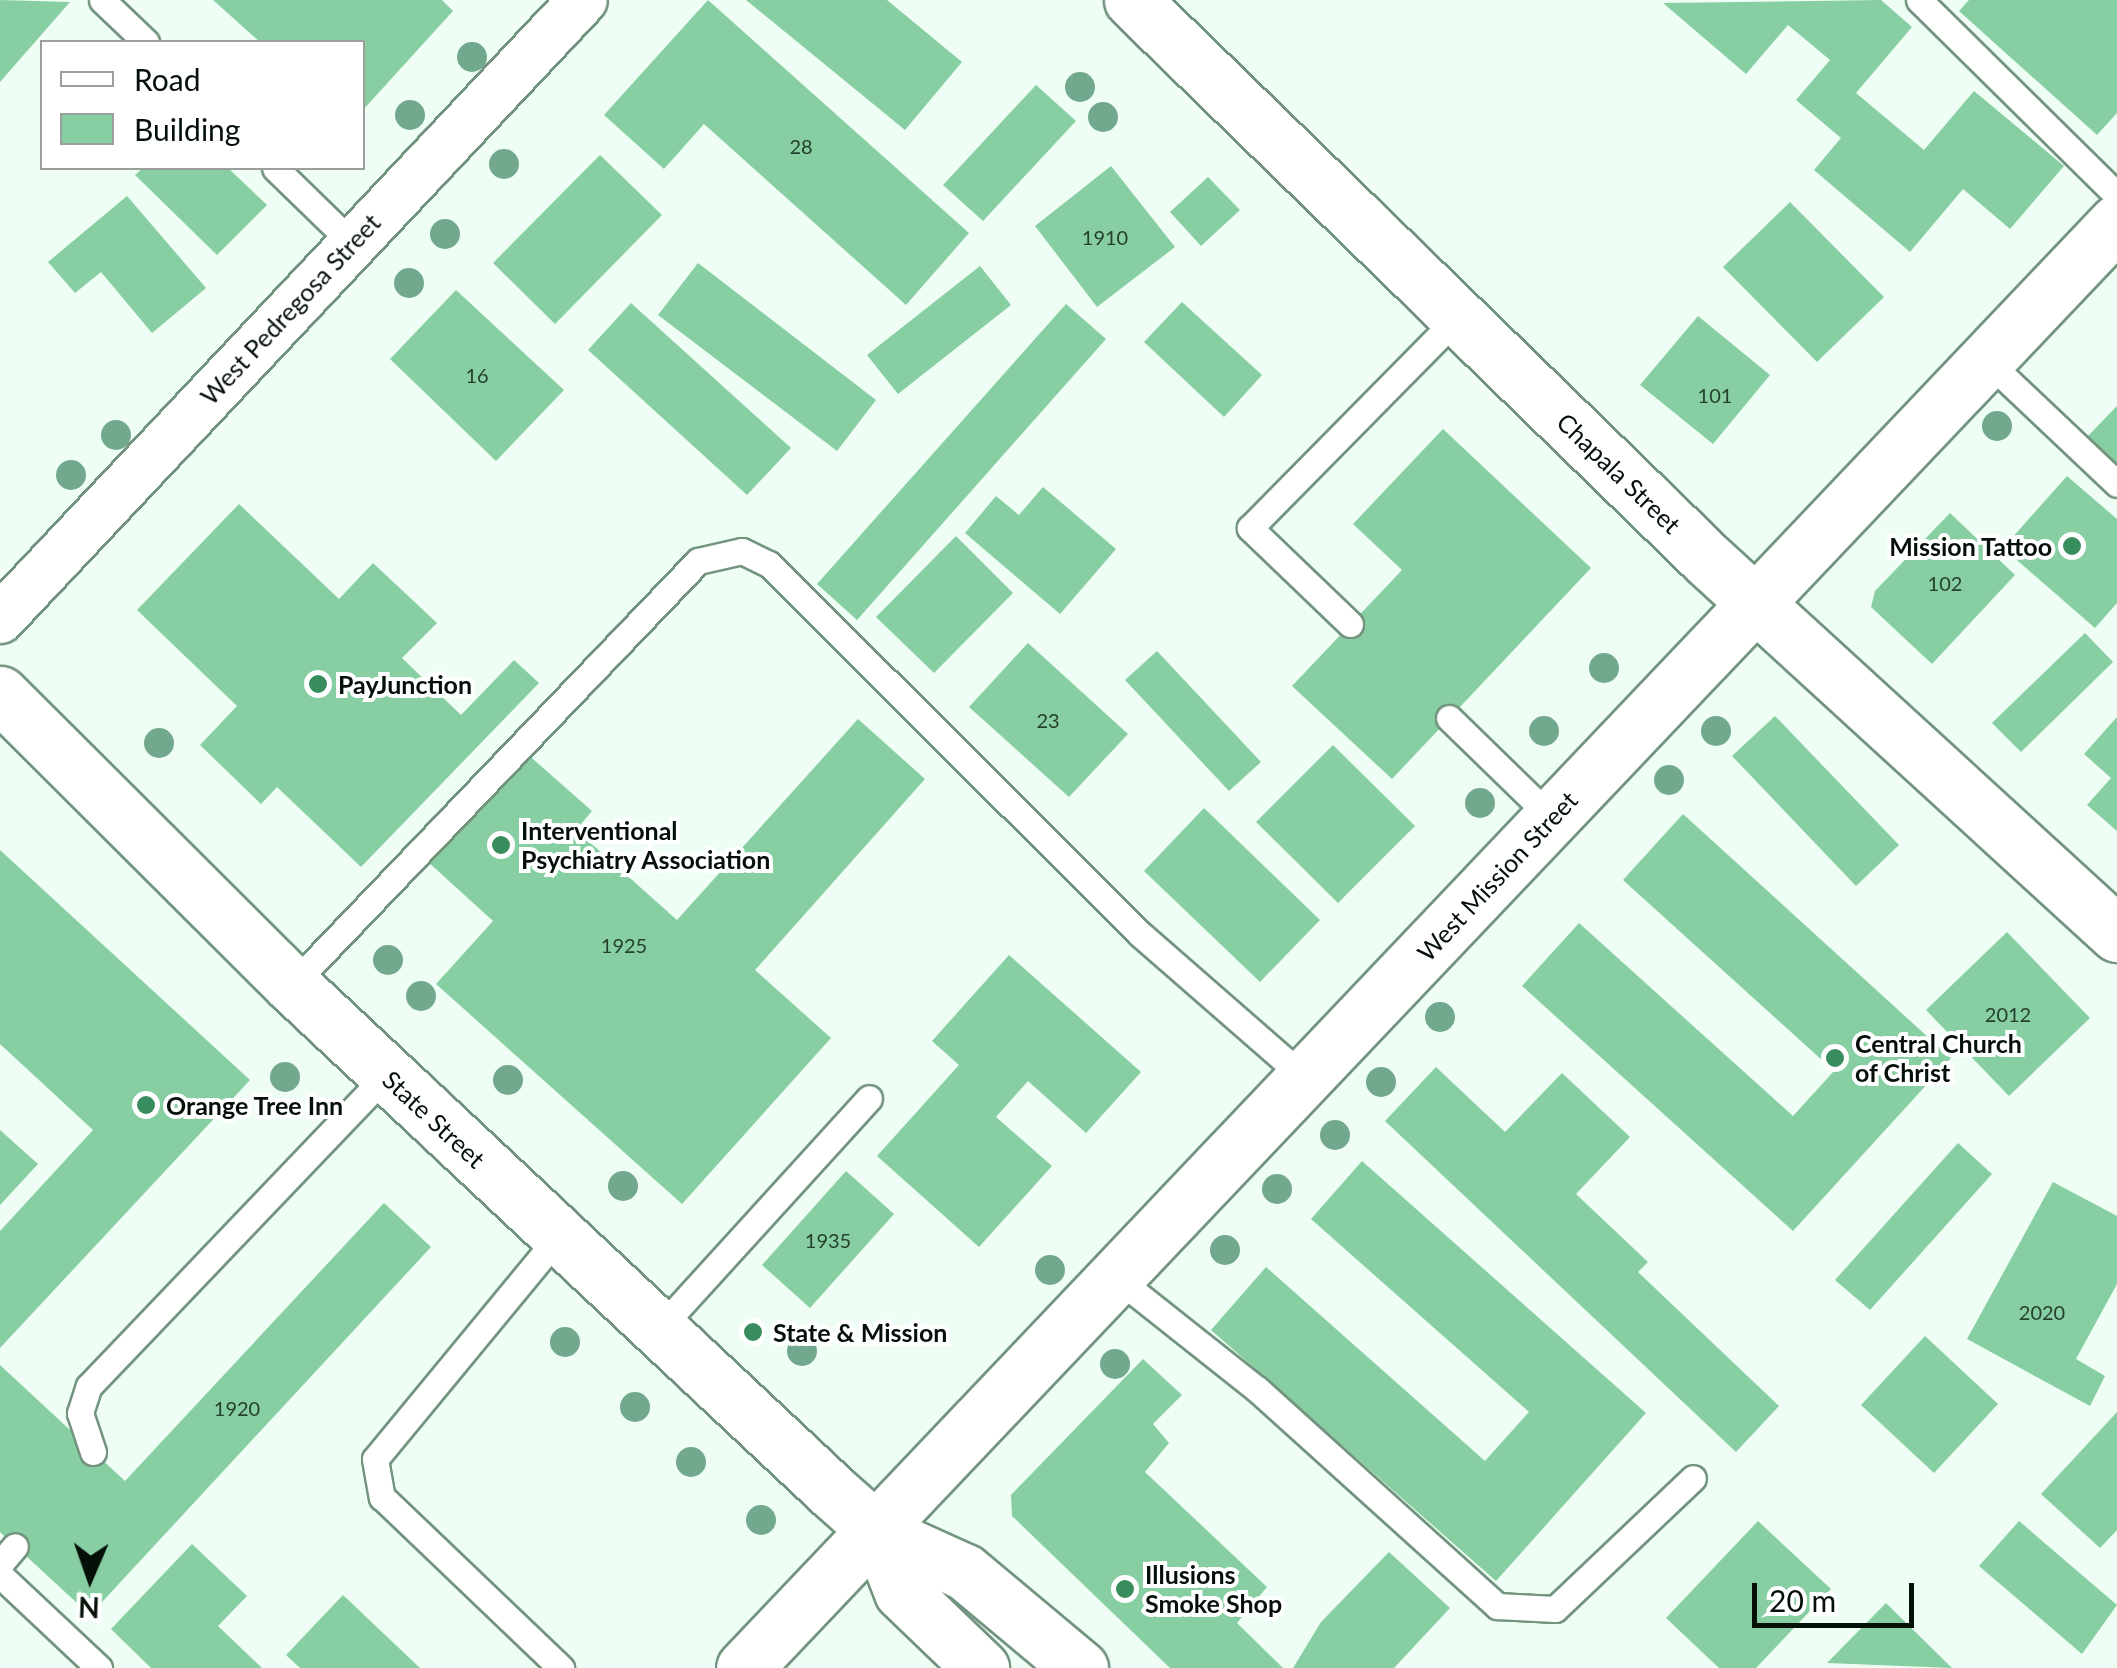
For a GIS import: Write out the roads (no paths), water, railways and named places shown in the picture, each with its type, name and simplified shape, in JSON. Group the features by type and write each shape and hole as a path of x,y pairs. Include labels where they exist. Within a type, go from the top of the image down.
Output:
{"main road":[{"name":"Chapala Street","path":"1132,0 1756,602 2117,934"},
{"name":"West Mission Street","path":"744,1668 879,1533 2117,222"},
{"name":"State Street","path":"0,694 292,985 879,1533 939,1554 1080,1668"},
{"name":"State Street","path":"879,1533 902,1592 981,1668"}],"street":[{"name":"West Pedregosa Street","path":"0,620 351,242 583,0"}],"lane":[{"path":"102,0 144,40"},
{"path":"1918,0 2117,195"},
{"path":"277,170 351,242"},
{"path":"1350,624 1250,528 1458,317"},
{"path":"1985,359 2117,484"},
{"path":"292,985 698,561 742,551 784,578 1198,984 1306,1080"},
{"path":"1449,718 1552,818"},
{"path":"93,1452 80,1414 89,1386 386,1074"},
{"path":"659,1329 869,1098"},
{"path":"559,1236 375,1459 382,1497 561,1668"},
{"path":"1118,1279 1257,1389 1497,1606 1555,1610 1693,1478"},
{"path":"0,1576 99,1668"}],"place":[{"name":"Mission Tattoo","path":"2072,546"},
{"name":"PayJunction","path":"318,684"},
{"name":"Interventional Psychiatry Association","path":"501,845"},
{"name":"Central Church of Christ","path":"1835,1058"},
{"name":"Orange Tree Inn","path":"146,1105"},
{"name":"State & Mission","path":"753,1332"},
{"name":"Illusions Smoke Shop","path":"1125,1589"}]}
